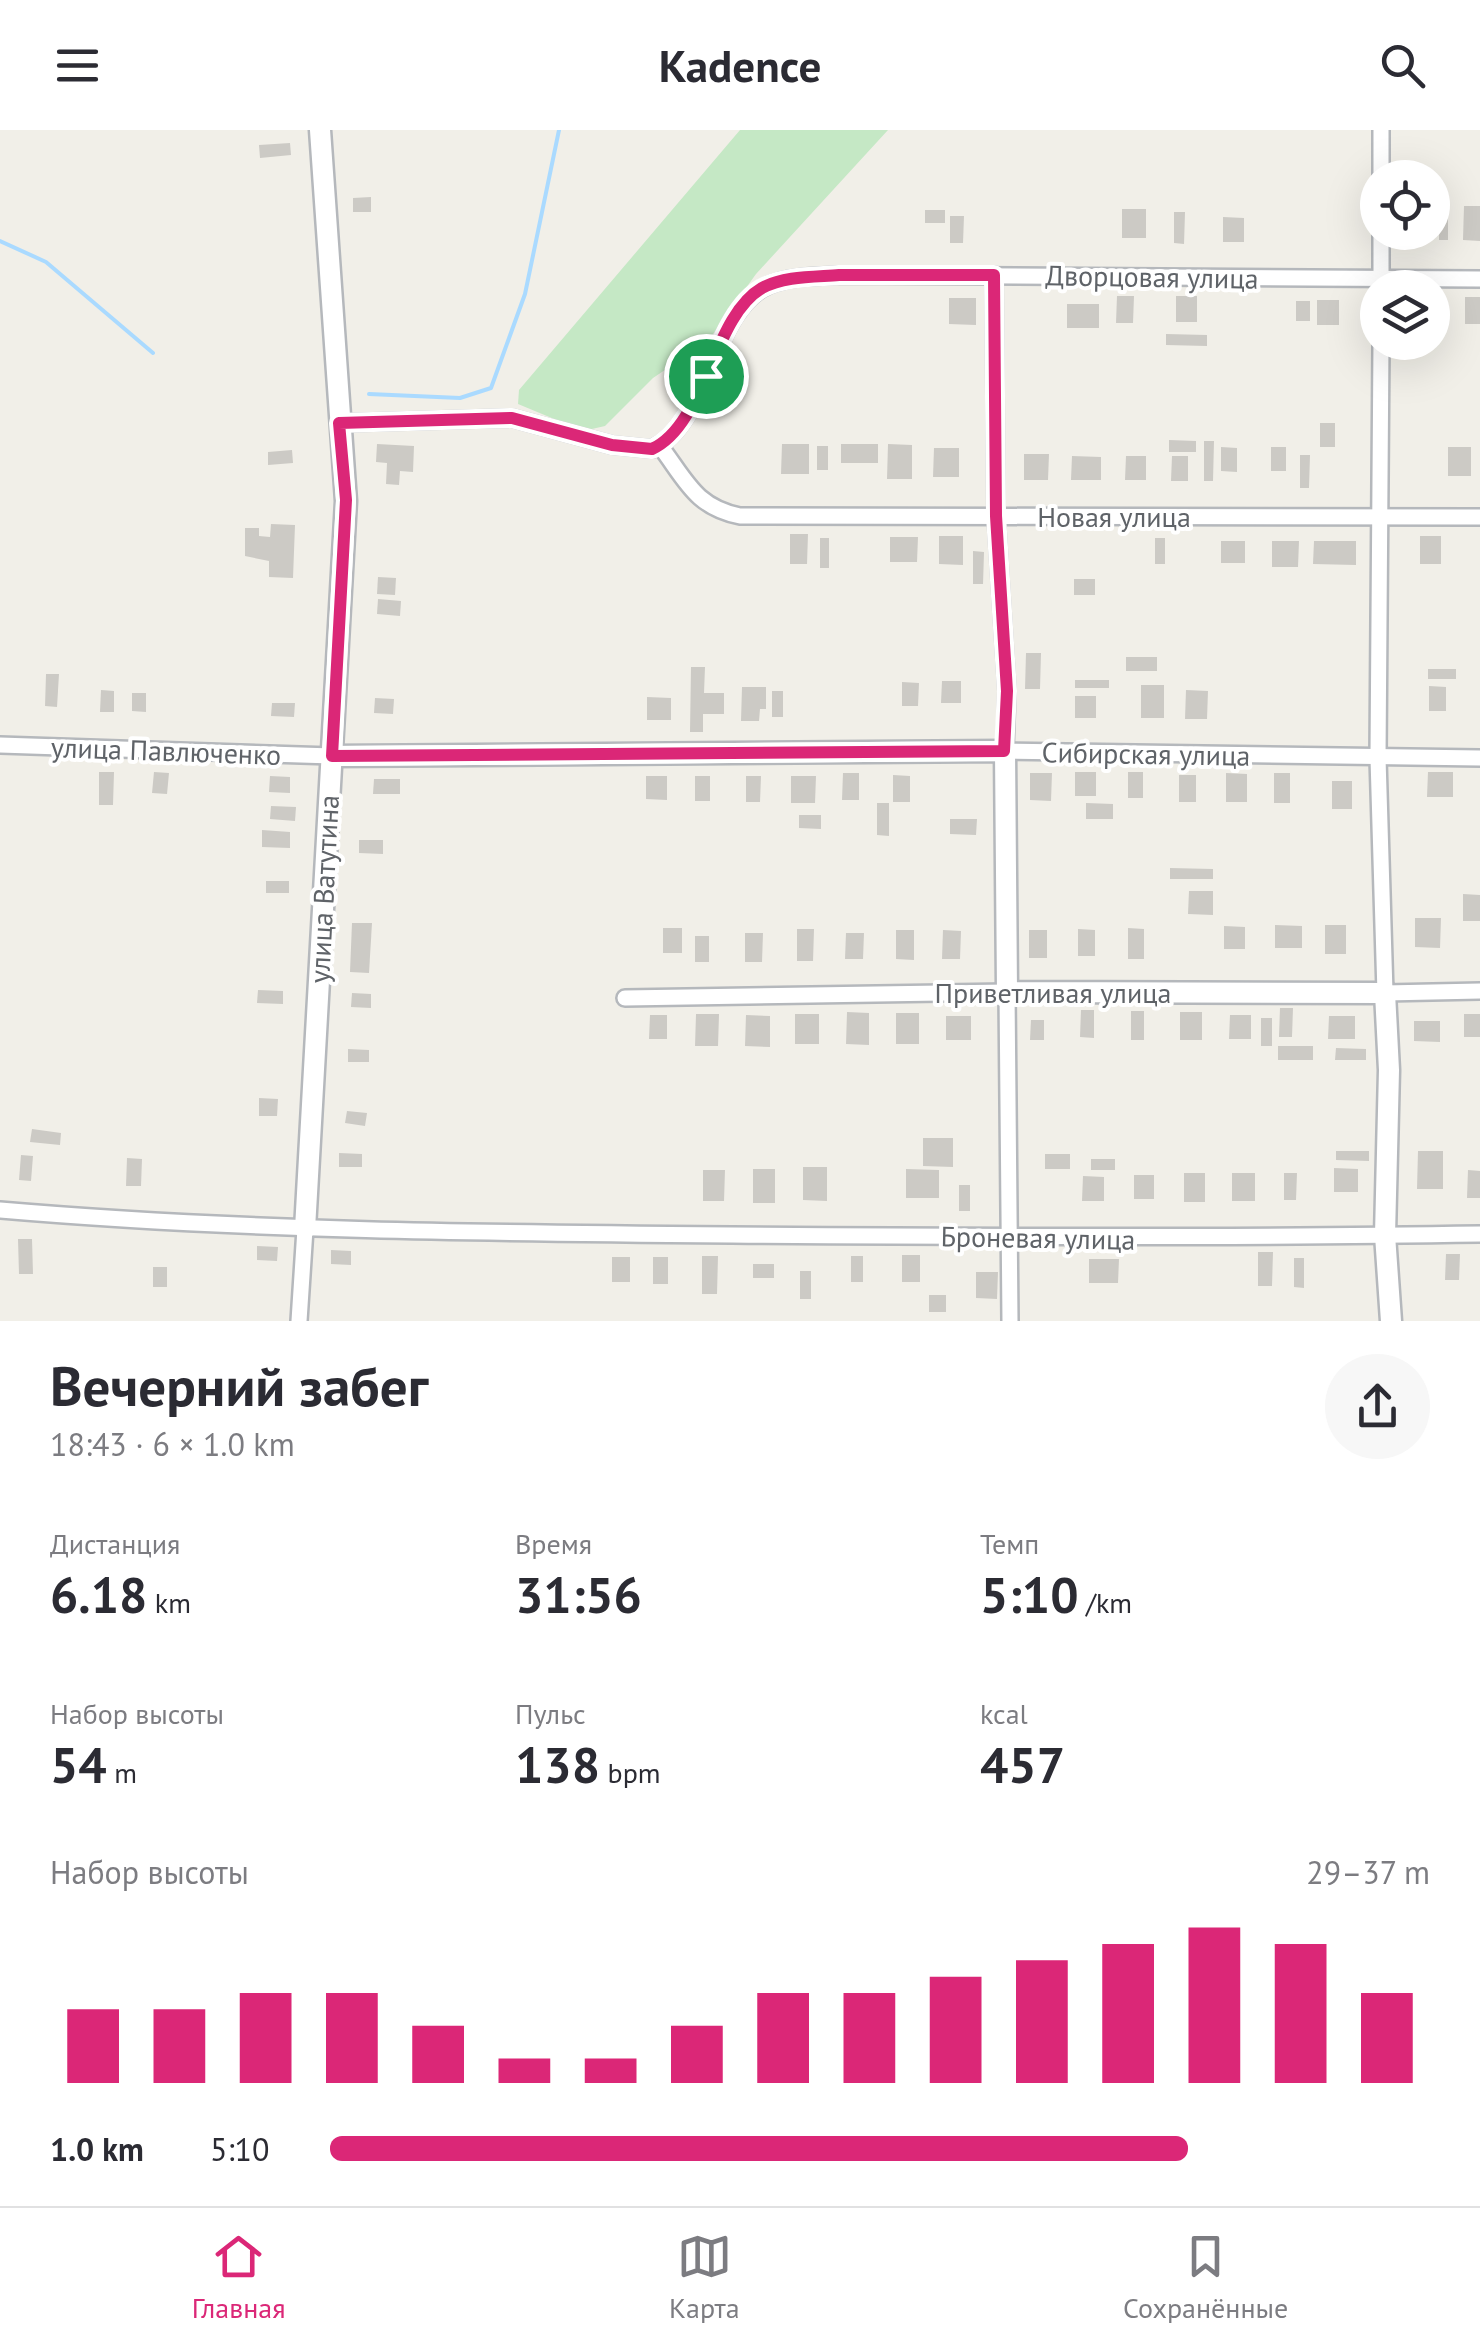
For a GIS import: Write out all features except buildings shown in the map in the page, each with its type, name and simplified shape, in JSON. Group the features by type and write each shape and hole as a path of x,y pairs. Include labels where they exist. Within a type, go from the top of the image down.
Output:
{"street":[{"name":"улица Ватутина","path":"298,1321 346,500 320,130"},
{"path":"1381,130 1381,160"},
{"name":"Дворцовая улица","path":"660,446 684,415 738,314 765,286 839,275 1360,283"},
{"path":"994,275 996,516 1007,691 1004,751 1010,1321"},
{"name":"Дворцовая улица","path":"1450,280 1480,279"},
{"path":"1381,360 1378,758 1389,1070 1385,1235 1391,1321"},
{"path":"339,423 512,418 612,445 652,449 660,446"},
{"name":"Новая улица","path":"660,446 697,498 713,511 740,516 1480,516"},
{"name":"улица Павлюченко","path":"0,745 332,756"},
{"name":"Сибирская улица","path":"332,756 1004,751 1480,758"},
{"name":"Приветливая улица","path":"625,998 1480,991"},
{"path":"0,1210 304,1228"},
{"name":"Броневая улица","path":"304,1228 1190,1240 1480,1234"}],"green space":[{"path":"740,130 888,130 756,274 708,341 653,378 605,426 583,431 518,404 519,390"}],"waterway":[{"path":"369,394 460,398 491,388 525,294 559,130"},
{"path":"0,241 46,262 153,353"}],"route":[{"path":"839,275 994,275 996,516 1007,691 1004,751 332,756 346,500 339,423 490,416 512,418 612,445 652,449 660,446 684,415 706,376 738,314 752,295 765,286 839,275"}]}
